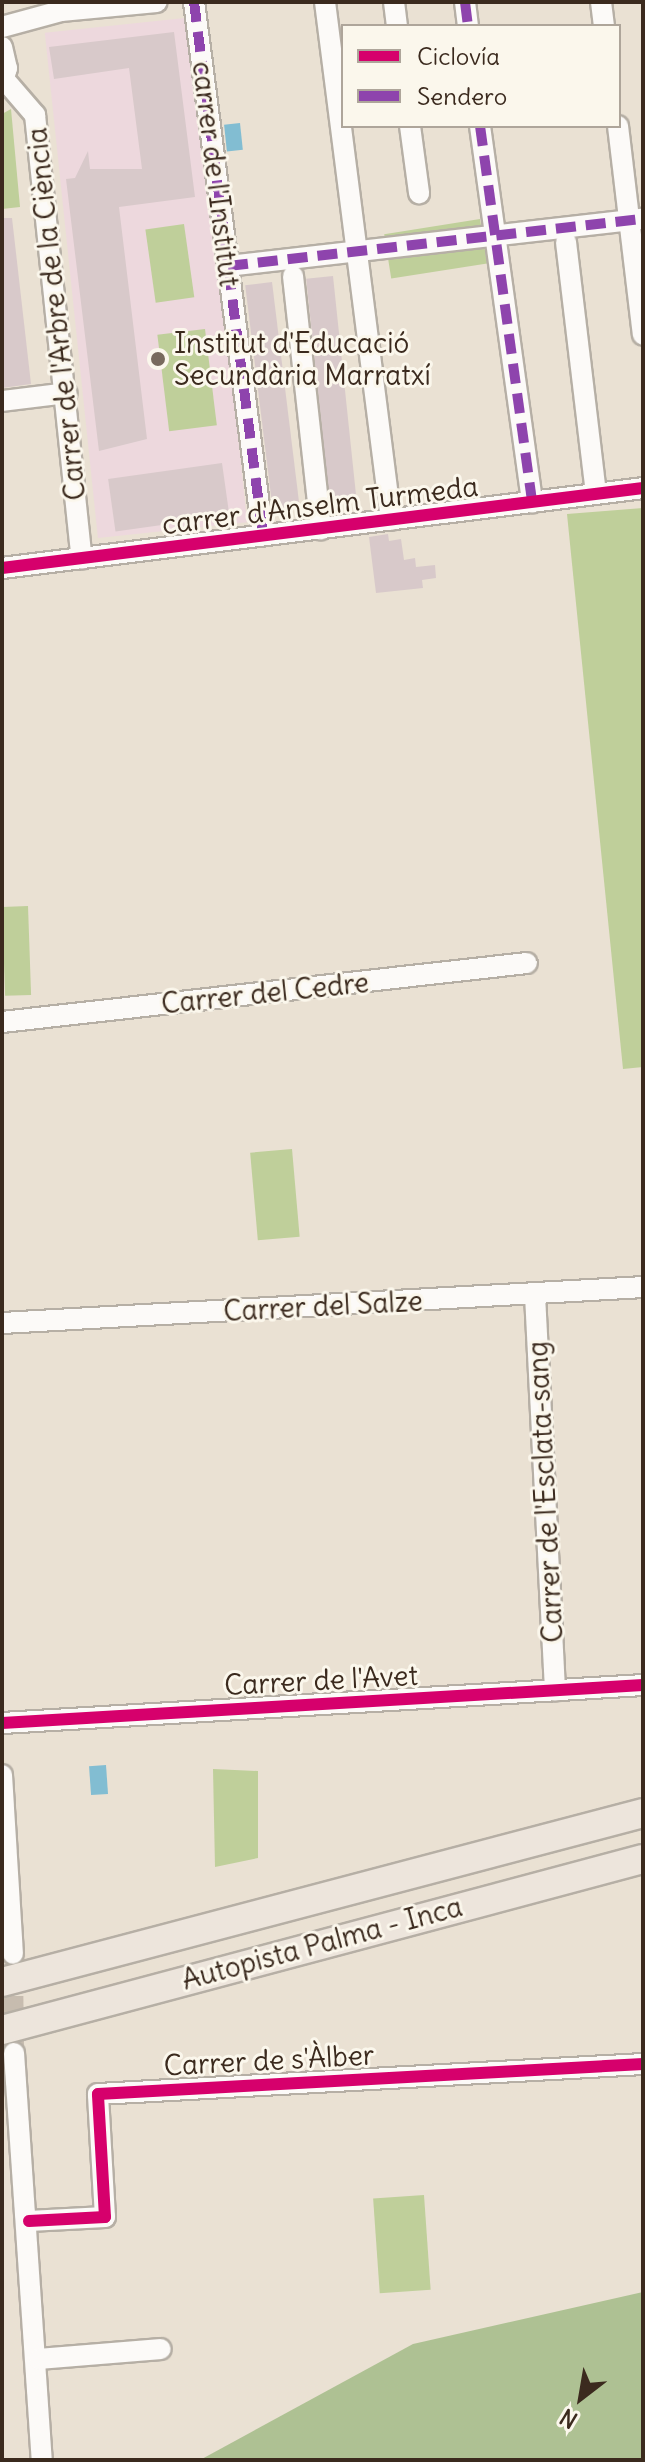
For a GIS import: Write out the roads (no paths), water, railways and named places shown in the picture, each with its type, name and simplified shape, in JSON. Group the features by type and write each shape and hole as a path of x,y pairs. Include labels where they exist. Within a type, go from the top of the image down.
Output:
{"highway":[{"name":"Autopista Palma - Inca","path":"2,1982 643,1813"},
{"name":"Autopista Palma - Inca","path":"8,2041 643,1859"}],"street":[{"path":"2,27 61,11 157,2"},
{"name":"carrer de l'Institut","path":"194,2 263,536"},
{"path":"325,2 341,126"},
{"path":"394,2 397,24"},
{"path":"465,2 468,24"},
{"path":"601,2 604,24"},
{"path":"2,47 3,82"},
{"name":"Carrer de l'Arbre de la Ciència","path":"3,82 35,115 67,393 82,559"},
{"path":"341,128 391,520"},
{"path":"410,128 419,193"},
{"path":"480,128 532,502"},
{"path":"618,128 637,220 643,335"},
{"path":"228,266 357,249 495,238 637,220"},
{"path":"566,242 596,493"},
{"path":"293,276 321,529"},
{"path":"2,401 67,393"},
{"name":"carrer d'Anselm Turmeda","path":"2,568 643,488"},
{"name":"Carrer del Cedre","path":"2,1022 527,963"},
{"name":"Carrer del Salze","path":"2,1323 643,1287"},
{"name":"Carrer de l'Esclata-sang","path":"535,1295 555,1690"},
{"name":"Carrer de l'Avet","path":"2,1723 643,1685"},
{"path":"2,1775 13,1954"},
{"path":"8,2041 29,2221 39,2359 42,2460"},
{"name":"Carrer de s'Àlber","path":"29,2221 105,2217 98,2094 643,2064"},
{"path":"39,2359 161,2349"}],"water":[{"path":"240,123 243,150 227,152 224,125"},
{"path":"106,1765 108,1794 91,1795 89,1766"}],"tunnel":[{"path":"13,1966 14,2053"}],"place":[{"name":"Institut d'Educació Secundària Marratxí","path":"158,359"}]}
